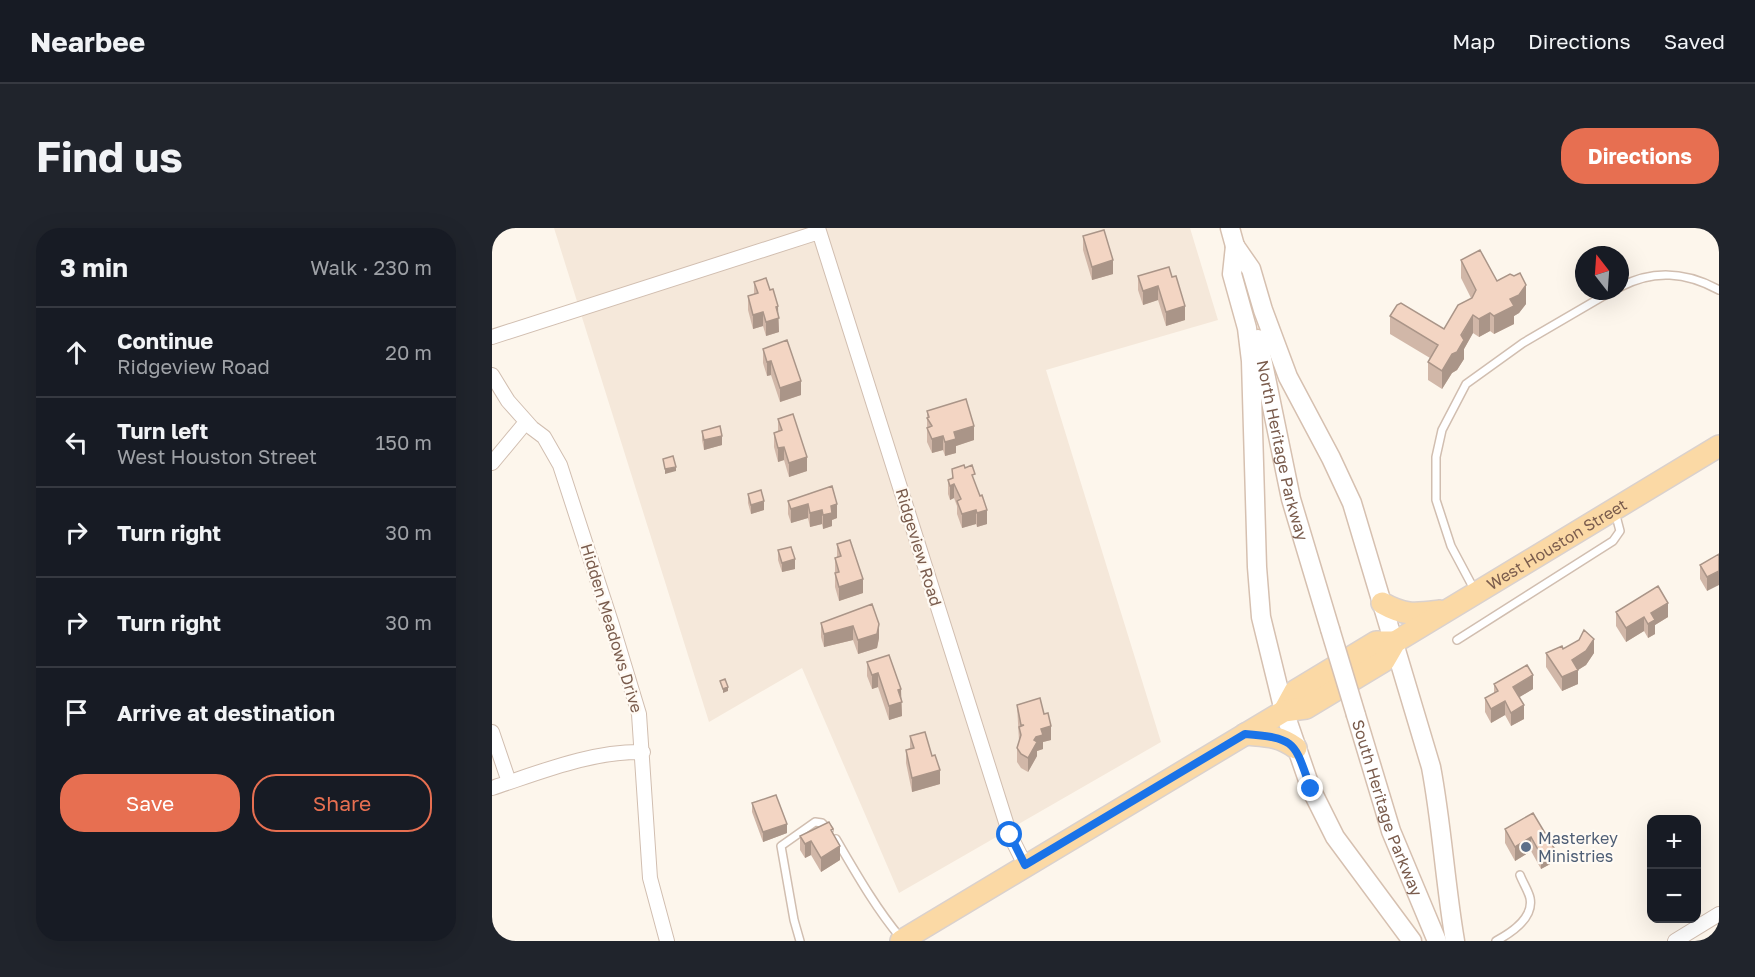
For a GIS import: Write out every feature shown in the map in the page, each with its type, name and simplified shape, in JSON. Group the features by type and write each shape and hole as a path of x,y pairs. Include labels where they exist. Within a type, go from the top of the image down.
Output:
{"main road":[{"path":"1233,237 1251,269 1263,310 1288,377 1352,503 1431,767 1439,810 1448,900 1455,941"},
{"path":"1233,237 1232,274 1247,328 1251,361 1257,567 1261,616 1284,711 1311,789 1335,837 1412,941"},
{"name":"North Heritage Parkway","path":"1233,237 1253,313 1291,499 1342,671"},
{"name":"West Houston Street","path":"902,940 1284,711 1306,708 1384,661 1395,642 1719,446"},
{"path":"1382,603 1397,612 1409,614 1447,611"},
{"name":"South Heritage Parkway","path":"1342,671 1391,831 1437,941"},
{"path":"1245,734 1274,736 1296,748"}],"street":[{"path":"492,337 818,230"},
{"name":"Ridgeview Road","path":"818,230 1010,835 1025,865"},
{"name":"Hidden Meadows Drive","path":"492,375 508,401 526,422 544,437 560,465 639,714 650,878 667,941"},
{"path":"492,463 526,422"},
{"path":"492,732 509,782"},
{"path":"492,788 604,754 643,752"},
{"path":"1675,941 1719,914"}],"lane":[{"path":"1629,282 1666,274 1702,281 1719,290"},
{"path":"1476,593 1450,546 1436,500 1436,457 1442,430 1466,384 1523,343 1597,300"},
{"path":"1457,640 1613,542 1620,531 1614,510"},
{"path":"800,941 781,846 815,822 822,823 833,834 872,900 902,940"},
{"path":"1497,941 1509,934 1529,914 1530,899 1520,875"}],"shaded area":[{"path":"554,228 1190,228 1218,320 1046,370 1161,742 899,893 802,668 709,722"}],"building":[{"path":"1104,230 1113,260 1092,267 1083,236"},
{"path":"1480,250 1497,281 1510,274 1514,276 1520,273 1526,285 1519,295 1510,299 1514,306 1494,316 1490,313 1479,319 1473,315 1461,335 1464,340 1442,371 1428,362 1438,345 1390,316 1401,303 1444,329 1458,305 1472,298 1476,290 1461,260"},
{"path":"1169,267 1172,277 1176,276 1185,306 1166,312 1158,286 1143,291 1138,276"},
{"path":"766,278 770,290 773,289 779,318 766,322 763,312 753,315 748,296 758,293 754,282"},
{"path":"787,340 801,381 780,388 771,361 767,362 763,349"},
{"path":"966,399 974,426 954,432 956,439 945,442 943,436 932,439 927,428 932,426 927,418 929,417 927,411"},
{"path":"793,414 807,457 789,463 784,447 778,448 774,433 782,430 778,419"},
{"path":"720,426 722,436 704,440 702,431"},
{"path":"673,456 676,467 665,469 663,459"},
{"path":"964,465 965,468 972,465 975,474 972,475 987,510 962,514 957,501 961,499 954,484 950,486 948,480 953,478 952,469"},
{"path":"832,486 837,504 831,506 832,513 823,515 822,510 810,513 808,504 791,509 788,501"},
{"path":"761,490 764,501 751,505 748,494"},
{"path":"850,540 863,579 839,587 835,573 839,572 835,558 841,556 837,544"},
{"path":"791,547 795,559 782,563 778,550"},
{"path":"1719,554 1719,571 1707,577 1700,565"},
{"path":"1658,586 1668,603 1651,613 1655,620 1648,624 1644,617 1626,628 1616,612"},
{"path":"872,604 879,624 877,634 858,640 853,626 824,634 821,623"},
{"path":"1584,630 1594,639 1586,651 1572,660 1578,670 1562,677 1546,653 1562,646 1563,649 1579,640"},
{"path":"889,655 901,689 898,690 902,702 889,706 878,673 872,675 867,662"},
{"path":"1527,665 1533,675 1513,687 1524,705 1511,713 1505,701 1491,709 1485,698 1498,691 1494,684"},
{"path":"725,679 728,687 723,689 720,681"},
{"path":"1040,698 1044,714 1048,713 1051,726 1041,729 1043,735 1034,740 1037,742 1028,758 1017,748 1021,735 1019,727 1024,725 1021,725 1017,705"},
{"path":"925,732 932,756 935,755 940,770 912,778 906,750 914,748 910,736"},
{"path":"776,795 787,824 763,832 752,803"},
{"path":"1533,813 1554,848 1541,855 1531,837 1515,847 1505,829"},
{"path":"829,822 840,846 821,858 811,841 805,844 800,836"}],"place":[{"name":"Masterkey Ministries","path":"1526,847"}],"route":[{"path":"1010,835 1025,865 1245,734 1274,736 1296,748 1311,789"}]}
